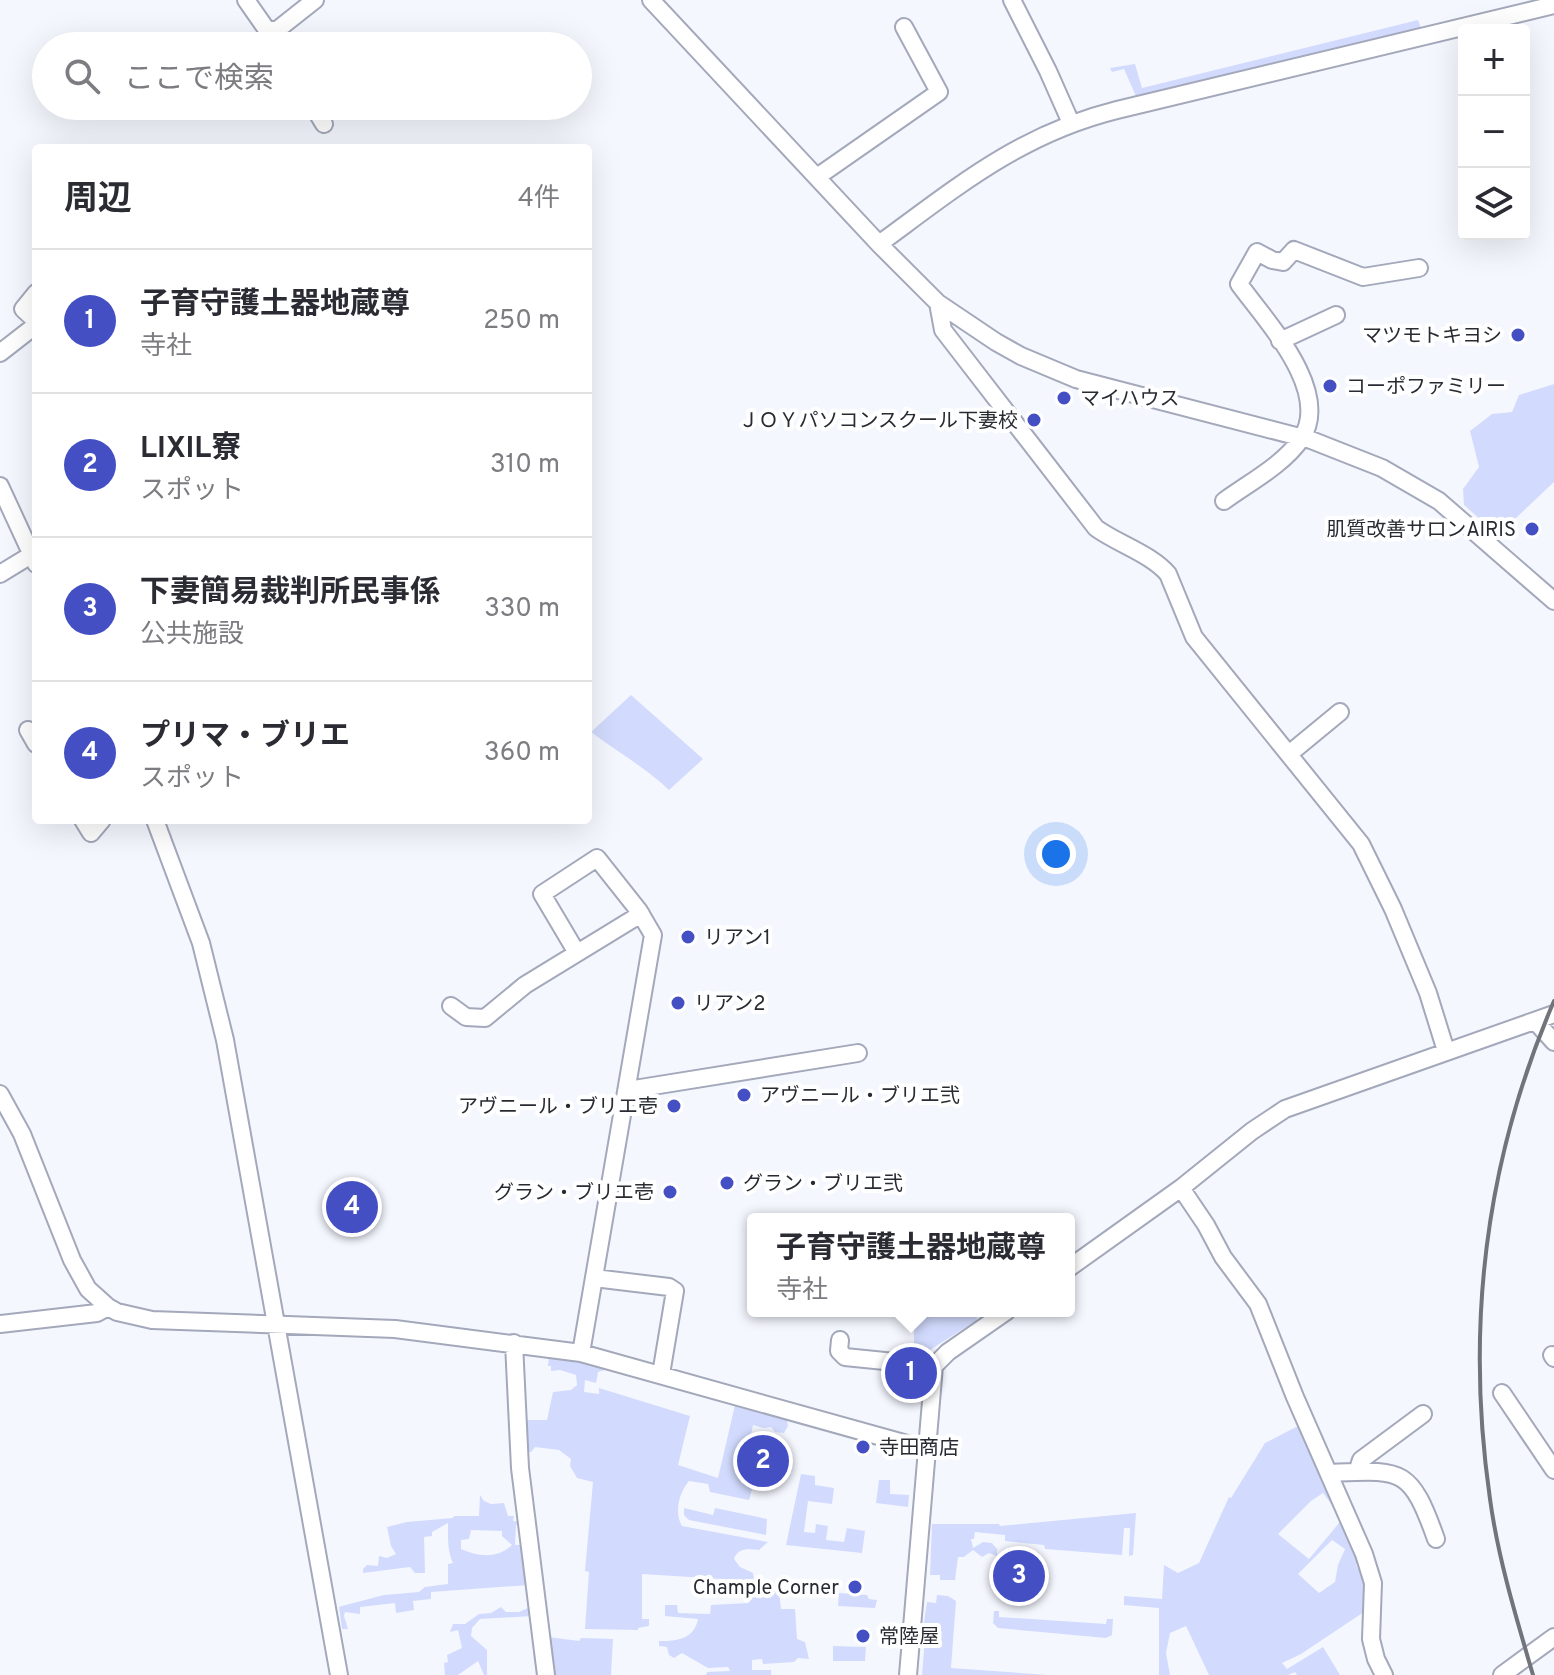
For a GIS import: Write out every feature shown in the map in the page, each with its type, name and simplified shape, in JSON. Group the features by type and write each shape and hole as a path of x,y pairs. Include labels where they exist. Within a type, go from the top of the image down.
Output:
{"street":[{"path":"246,0 267,30 277,30 315,0"},
{"path":"651,0 938,303 996,342 1076,379 1302,438 1341,451 1413,484 1439,501 1554,601"},
{"path":"1012,0 1071,123"},
{"path":"879,244 989,164 1032,139 1071,123 1554,5"},
{"path":"817,177 939,92 904,27"},
{"path":"322,120 324,124"},
{"path":"1224,501 1283,458 1302,438 1311,419 1302,372 1239,284 1257,252 1283,262 1294,250 1363,277 1419,268"},
{"path":"32,298 23,309 32,319"},
{"path":"938,303 943,330 1022,428 1096,528 1161,566 1168,574 1194,637 1361,844 1428,993 1446,1051"},
{"path":"1280,341 1336,315"},
{"path":"0,353 32,326"},
{"path":"0,486 32,551"},
{"path":"0,574 32,558"},
{"path":"1289,754 1340,712"},
{"path":"85,824 91,833 99,824"},
{"path":"157,824 182,887 213,987 225,1040 339,1675"},
{"path":"577,953 542,894 568,874 597,858 641,914 653,935 581,1353"},
{"path":"451,1006 466,1017 485,1018 525,985 641,914"},
{"path":"1075,1264 1285,1109 1554,1014"},
{"path":"1535,1021 1554,1040"},
{"path":"628,1090 858,1053"},
{"path":"0,1094 22,1134 79,1276 108,1307 131,1317 395,1329 581,1353 925,1449"},
{"path":"1181,1188 1201,1216 1223,1257 1258,1304 1372,1573 1371,1639 1384,1675"},
{"path":"594,1278 669,1287 675,1291 661,1374"},
{"path":"0,1324 97,1313 108,1307"},
{"path":"840,1340 839,1351 845,1357 935,1364 999,1317"},
{"path":"514,1343 520,1468 546,1675"},
{"path":"908,1675 925,1449 935,1364"},
{"path":"1502,1393 1554,1470"},
{"path":"1357,1472 1361,1460 1423,1414"},
{"path":"1329,1473 1387,1471 1402,1477 1421,1499 1436,1539"},
{"path":"1502,1675 1554,1637"}],"shaded area":[{"path":"1418,20 1421,28 1136,96 1124,69 1112,72 1110,68 1135,64 1142,88"},
{"path":"1554,384 1554,482 1498,535 1464,505 1463,489 1479,467 1470,431 1492,414 1512,412 1519,395"},
{"path":"631,695 703,759 669,790 592,731"},
{"path":"907,1317 977,1317 977,1320 922,1355 922,1347 914,1343 914,1320"},
{"path":"549,1355 578,1359 608,1369 598,1372 596,1383 585,1380 584,1392 599,1394 599,1388 690,1416 678,1465 718,1478 735,1405 780,1415 787,1420 784,1433 775,1432 771,1427 753,1425 741,1483 753,1486 749,1500 710,1492 708,1484 689,1481 679,1503 678,1515 682,1526 768,1542 759,1550 741,1551 734,1559 740,1567 753,1573 754,1581 642,1574 642,1619 649,1619 649,1626 638,1630 585,1629 589,1572 585,1571 593,1482 577,1478 570,1466 571,1459 559,1450 535,1447 531,1452 524,1452 521,1420 547,1420 553,1392 571,1390 577,1385 576,1375 560,1370 551,1371"},
{"path":"1301,1426 1336,1507 1323,1493 1278,1534 1309,1559 1345,1516 1360,1559 1356,1564 1358,1569 1366,1569 1367,1610 1301,1654 1282,1663 1287,1669 1323,1647 1340,1675 1297,1675 1295,1672 1288,1675 1209,1675 1186,1626 1170,1633 1166,1653 1170,1675 1159,1675 1159,1608 1124,1605 1124,1596 1162,1599 1164,1565 1178,1573 1199,1563 1229,1497 1265,1443","holes":["1332,1540 1345,1549 1335,1582 1319,1593 1298,1574"]},
{"path":"801,1474 815,1476 815,1485 834,1488 832,1504 808,1501 804,1532 815,1533 816,1524 828,1526 826,1540 844,1542 847,1528 865,1531 862,1553 786,1545"},
{"path":"879,1480 890,1480 890,1494 909,1495 908,1507 876,1503"},
{"path":"480,1495 491,1504 504,1503 508,1516 514,1516 513,1521 521,1522 516,1525 515,1545 524,1545 524,1573 528,1575 529,1585 431,1592 431,1599 413,1601 414,1610 396,1613 395,1603 360,1607 360,1614 345,1612 348,1629 342,1629 339,1607 384,1595 419,1592 425,1587 448,1584 448,1564 453,1563 448,1523 432,1532 432,1536 424,1537 425,1573 415,1573 410,1567 363,1573 367,1565 378,1566 379,1556 387,1558 396,1554 387,1527 454,1516 479,1516","holes":["471,1530 502,1531 502,1536 512,1545 501,1553 481,1555 461,1549 461,1540 469,1539"]},
{"path":"684,1508 713,1515 715,1508 767,1519 766,1535 689,1520 684,1515"},
{"path":"1136,1513 1133,1555 1129,1556 1130,1528 1124,1528 1122,1555 1045,1549 1044,1545 1005,1541 1005,1535 975,1532 974,1539 971,1539 973,1548 983,1542 992,1543 997,1549 997,1556 989,1553 982,1557 973,1550 964,1557 958,1557 955,1580 940,1580 940,1575 930,1575 932,1524 1000,1526"},
{"path":"754,1582 778,1583 781,1609 795,1609 797,1639 805,1642 809,1659 763,1664 762,1659 752,1660 752,1670 771,1670 771,1675 706,1675 707,1672 730,1671 728,1667 708,1668 682,1653 674,1658 669,1655 667,1647 659,1646 659,1641 689,1635 698,1619 665,1616 665,1605 677,1605 678,1613 710,1614 711,1605 749,1603"},
{"path":"839,1593 867,1595 869,1599 877,1600 875,1608 838,1606"},
{"path":"937,1595 956,1601 951,1668 1048,1675 922,1675 927,1602 936,1603"},
{"path":"501,1607 506,1612 519,1612 530,1607 532,1616 480,1619 472,1628 471,1636 487,1650 487,1675 484,1675 478,1661 458,1675 445,1675 447,1655 462,1648 458,1630 450,1632 453,1624 465,1624 479,1614 491,1613"},
{"path":"994,1611 999,1611 999,1617 1106,1624 1107,1619 1113,1619 1112,1635 1106,1638 998,1628 993,1623"},
{"path":"548,1637 579,1641 581,1638 613,1639 611,1675 553,1675"},
{"path":"833,1646 866,1647 865,1661 833,1661"}],"railway":[{"path":"1533,1675 1493,1521 1483,1434 1481,1308 1487,1245 1511,1122 1530,1061 1554,1001"}],"place":[{"name":"マツモトキヨシ","path":"1518,335"},
{"name":"コーポファミリー","path":"1330,386"},
{"name":"マイハウス","path":"1064,398"},
{"name":"ＪＯＹパソコンスクール下妻校","path":"1034,420"},
{"name":"肌質改善サロンAIRIS","path":"1532,529"},
{"name":"リアン1","path":"688,937"},
{"name":"リアン2","path":"678,1003"},
{"name":"アヴニール・ブリエ弐","path":"744,1095"},
{"name":"アヴニール・ブリエ壱","path":"674,1106"},
{"name":"グラン・ブリエ弐","path":"727,1183"},
{"name":"グラン・ブリエ壱","path":"670,1192"},
{"name":"プリマ・ブリエ","path":"352,1207"},
{"name":"子育守護土器地蔵尊","path":"911,1373"},
{"name":"寺田商店","path":"863,1447"},
{"name":"LIXIL寮","path":"763,1461"},
{"name":"下妻簡易裁判所民事係","path":"1019,1576"},
{"name":"Chample Corner","path":"855,1587"},
{"name":"常陸屋","path":"863,1636"}]}
